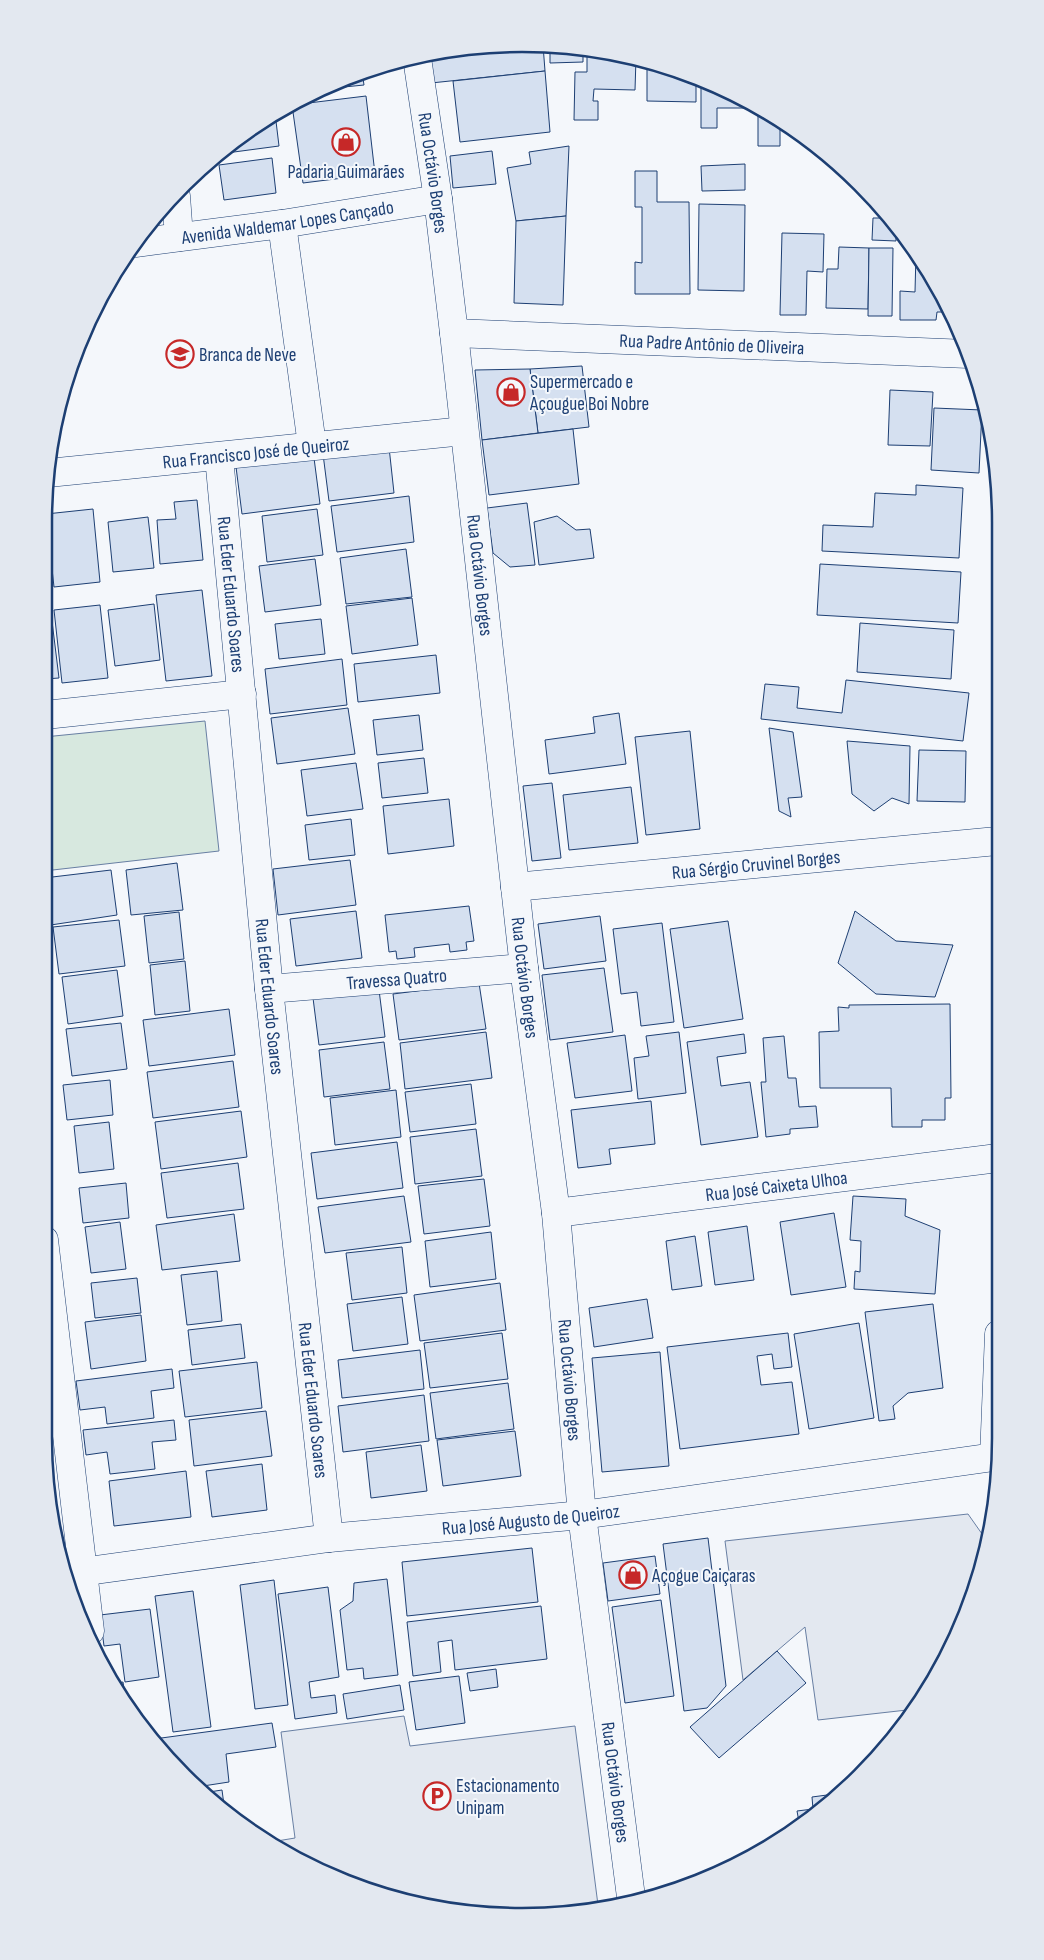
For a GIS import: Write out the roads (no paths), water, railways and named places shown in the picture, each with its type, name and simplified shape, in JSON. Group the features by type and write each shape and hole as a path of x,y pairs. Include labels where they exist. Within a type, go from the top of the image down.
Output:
{"street":[{"name":"Rua Octávio Borges","path":"418,64 438,199 454,333 524,968 556,1213 582,1514 631,1895"},
{"name":"Avenida Waldemar Lopes Cançado","path":"146,241 282,224 438,199"},
{"path":"177,204 179,237"},
{"path":"282,224 312,445"},
{"name":"Rua Padre Antônio de Oliveira","path":"454,333 960,354"},
{"name":"Rua Francisco José de Queiroz","path":"56,471 219,457 312,445 464,431"},
{"name":"Rua Eder Eduardo Soares","path":"219,457 269,989 330,1538"},
{"path":"52,714 242,694"},
{"name":"Rua Sérgio Cruvinel Borges","path":"516,887 992,841"},
{"name":"Travessa Quatro","path":"269,989 524,968"},
{"name":"Rua José Caixeta Ulhoa","path":"556,1213 992,1159"},
{"path":"52,1326 75,1573 84,1607"},
{"name":"Rua José Augusto de Queiroz","path":"75,1573 330,1538 582,1514 990,1462"}],"place":[{"name":"Padaria Guimarães","path":"346,142"},
{"name":"Branca de Neve","path":"180,354"},
{"name":"Supermercado e Açougue Boi Nobre","path":"511,392"},
{"name":"Açogue Caiçaras","path":"633,1575"},
{"name":"Estacionamento Unipam","path":"437,1796"}]}
